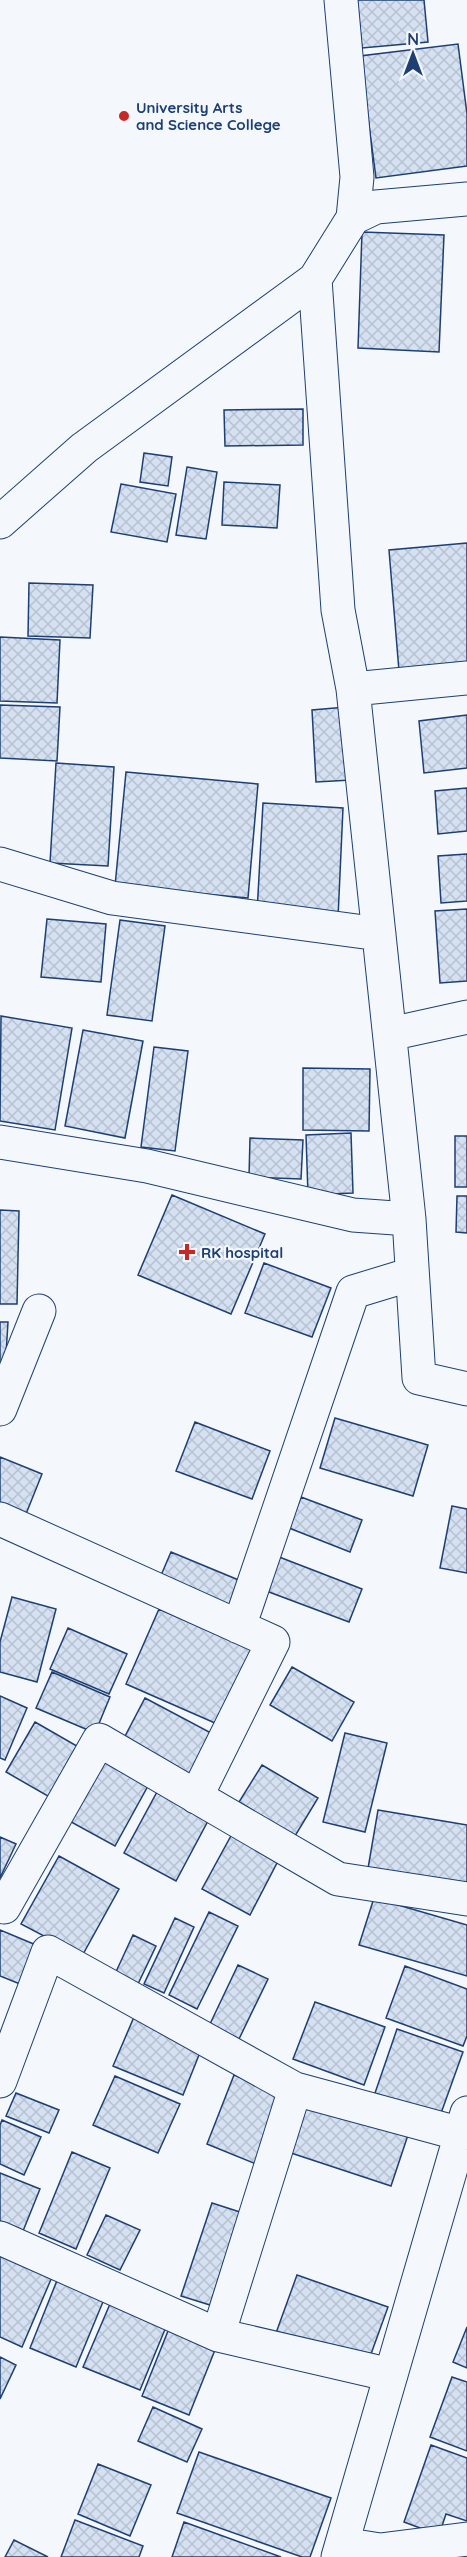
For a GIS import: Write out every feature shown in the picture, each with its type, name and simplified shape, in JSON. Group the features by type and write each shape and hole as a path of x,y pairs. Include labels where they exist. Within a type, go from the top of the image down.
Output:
{"street":[{"path":"0,522 84,448 315,279 353,218 357,177 341,0"},
{"path":"353,218 376,207 467,199"},
{"path":"315,279 338,609 353,689 410,1219 419,1377 467,1389"},
{"path":"353,689 467,678"},
{"path":"0,864 112,898 379,933"},
{"path":"390,1034 467,1017"},
{"path":"0,1142 147,1166 353,1215 410,1219"},
{"path":"240,1627 353,1292 412,1274"},
{"path":"0,1409 39,1311"},
{"path":"0,1520 273,1642 196,1797"},
{"path":"0,1905 3,1907 99,1740 338,1878 467,1899"},
{"path":"0,2081 48,1952 295,2089 464,2123 340,2550 380,2550 467,2539"},
{"path":"218,2335 295,2089"},
{"path":"0,2238 218,2335 391,2375"}],"building":[{"path":"357,0 424,0 428,42 362,48"},
{"path":"458,44 467,114 467,166 376,178 360,56"},
{"path":"362,232 444,235 439,352 358,348"},
{"path":"303,409 303,445 225,446 224,410"},
{"path":"144,453 172,457 168,486 140,482"},
{"path":"187,467 217,472 206,539 176,535"},
{"path":"224,482 280,485 277,528 222,525"},
{"path":"121,484 176,494 167,542 111,532"},
{"path":"467,543 467,665 399,671 389,550"},
{"path":"29,583 93,585 90,638 28,636"},
{"path":"0,637 60,640 57,703 0,701"},
{"path":"0,705 60,707 57,761 0,758"},
{"path":"346,707 351,780 316,782 312,710"},
{"path":"467,715 467,768 424,773 419,721"},
{"path":"56,763 114,767 108,866 50,863"},
{"path":"126,772 258,784 248,898 115,886"},
{"path":"467,788 467,831 438,834 435,791"},
{"path":"263,803 343,808 338,918 257,913"},
{"path":"467,854 467,901 441,903 438,856"},
{"path":"467,909 467,981 440,983 435,911"},
{"path":"47,919 106,924 101,982 41,977"},
{"path":"120,920 165,926 152,1021 107,1015"},
{"path":"1,1016 72,1028 55,1130 0,1121"},
{"path":"83,1030 143,1041 125,1138 65,1126"},
{"path":"154,1047 188,1051 175,1151 141,1147"},
{"path":"303,1068 370,1069 369,1131 303,1130"},
{"path":"351,1133 353,1193 308,1195 306,1135"},
{"path":"455,1136 467,1136 467,1187 455,1187"},
{"path":"250,1138 303,1140 301,1179 249,1177"},
{"path":"172,1195 265,1234 231,1314 138,1275"},
{"path":"457,1196 467,1196 467,1233 456,1232"},
{"path":"0,1210 19,1211 17,1304 0,1304"},
{"path":"264,1263 331,1288 312,1337 245,1313"},
{"path":"0,1322 8,1322 4,1387 0,1387"},
{"path":"335,1418 428,1445 413,1496 320,1468"},
{"path":"195,1422 270,1451 252,1499 176,1471"},
{"path":"0,1457 42,1474 24,1519 0,1510"},
{"path":"301,1497 362,1520 350,1552 289,1528"},
{"path":"452,1506 467,1509 467,1573 440,1568"},
{"path":"171,1552 241,1581 229,1609 159,1580"},
{"path":"274,1555 362,1589 349,1622 261,1589"},
{"path":"12,1597 56,1609 37,1682 0,1672 0,1642"},
{"path":"159,1609 257,1652 224,1727 126,1684"},
{"path":"68,1628 127,1654 109,1694 50,1669"},
{"path":"292,1667 354,1702 332,1741 270,1705"},
{"path":"52,1672 110,1697 95,1733 36,1708"},
{"path":"0,1696 27,1708 5,1760 0,1758"},
{"path":"145,1698 213,1734 190,1778 122,1742"},
{"path":"35,1722 89,1753 60,1803 6,1772"},
{"path":"345,1733 387,1743 365,1832 323,1822"},
{"path":"96,1756 149,1784 115,1846 62,1817"},
{"path":"262,1765 318,1798 295,1836 239,1802"},
{"path":"157,1792 209,1819 176,1881 124,1853"},
{"path":"378,1810 467,1825 467,1904 365,1886"},
{"path":"232,1834 279,1859 250,1915 202,1889"},
{"path":"0,1837 16,1844 0,1878"},
{"path":"59,1856 119,1889 82,1956 21,1924"},
{"path":"374,1898 467,1925 467,1976 359,1945"},
{"path":"209,1912 238,1926 197,2009 169,1995"},
{"path":"175,1918 194,1927 164,1993 144,1984"},
{"path":"0,1930 36,1945 20,1984 0,1976"},
{"path":"133,1935 156,1946 137,1986 114,1976"},
{"path":"238,1965 268,1979 239,2039 209,2026"},
{"path":"405,1966 467,1989 467,2036 463,2046 386,2018"},
{"path":"315,2002 385,2027 364,2085 293,2059"},
{"path":"134,2017 203,2045 183,2095 113,2066"},
{"path":"397,2029 463,2052 440,2116 375,2093"},
{"path":"234,2075 288,2096 261,2166 207,2144"},
{"path":"115,2076 180,2104 158,2153 93,2125"},
{"path":"16,2093 59,2110 49,2133 6,2116"},
{"path":"303,2100 408,2135 391,2186 285,2151"},
{"path":"2,2120 41,2137 24,2175 0,2164"},
{"path":"72,2152 110,2168 76,2249 39,2233"},
{"path":"0,2173 40,2189 23,2231 0,2221"},
{"path":"212,2203 240,2212 210,2305 181,2296"},
{"path":"106,2215 140,2230 120,2270 87,2255"},
{"path":"0,2255 52,2277 22,2347 0,2337"},
{"path":"297,2275 388,2307 367,2365 276,2333"},
{"path":"58,2278 105,2297 76,2367 30,2348"},
{"path":"110,2304 166,2327 140,2390 83,2367"},
{"path":"170,2326 217,2345 189,2415 142,2396"},
{"path":"467,2327 467,2368 453,2362"},
{"path":"0,2357 16,2365 0,2399"},
{"path":"452,2377 467,2382 467,2451 430,2437"},
{"path":"153,2407 202,2429 187,2462 138,2441"},
{"path":"431,2445 467,2458 467,2521 446,2514 439,2535 404,2522"},
{"path":"199,2452 331,2498 310,2557 302,2557 177,2513"},
{"path":"98,2464 151,2485 130,2536 78,2514"},
{"path":"75,2520 143,2546 139,2557 61,2557"},
{"path":"184,2522 281,2557 172,2557"},
{"path":"14,2540 48,2557 5,2557"}],"place":[{"name":"University Arts and Science College","path":"124,116"},
{"name":"RK hospital","path":"187,1252"}]}
